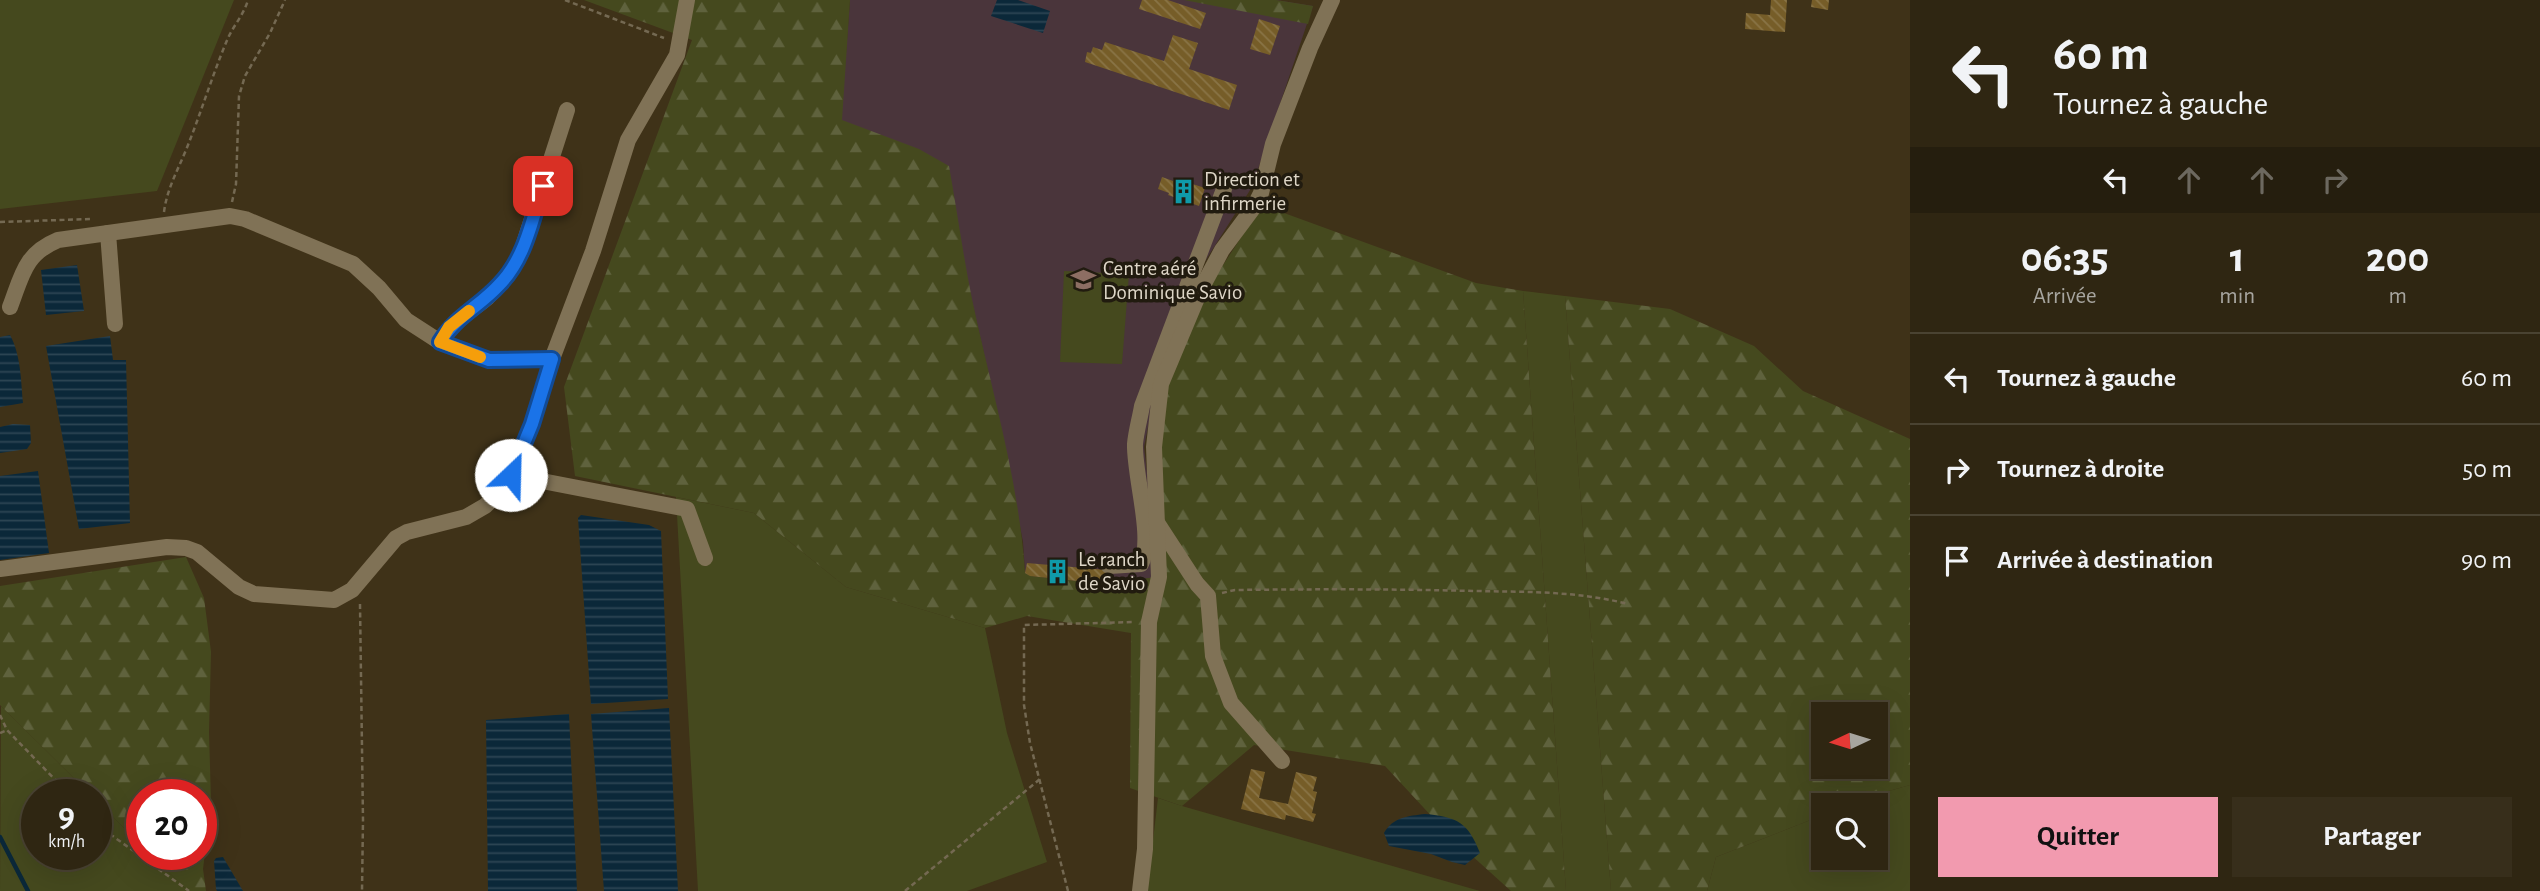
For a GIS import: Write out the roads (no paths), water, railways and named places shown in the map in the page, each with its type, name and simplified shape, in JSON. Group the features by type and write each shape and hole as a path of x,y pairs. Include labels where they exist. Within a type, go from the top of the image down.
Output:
{"street":[{"path":"0,569 167,547 197,552 239,587 254,594 334,600 343,597 363,580 396,538 407,532 455,521 478,511 498,494 511,475 532,424 552,359 593,251 628,140 677,55 687,0"},
{"path":"1140,891 1145,849 1149,622 1159,577 1154,447 1161,384 1200,291 1222,250 1261,193 1273,144 1310,48 1332,0"},
{"path":"440,342 449,327 500,285 511,272 521,253 567,110"},
{"path":"1109,566 1141,564 1144,557 1145,540 1135,444 1142,406 1224,189"},
{"path":"10,307 27,263 35,251 58,240 230,216 244,219 354,264 406,320 440,342 489,360 552,359"},
{"path":"108,233 115,324"},
{"path":"511,475 687,509 705,558"},
{"path":"1157,522 1197,584 1208,596 1213,656 1231,703 1282,761"}],"water":[{"path":"997,0 1018,0 1050,11 1043,33 991,16"},
{"path":"77,265 84,311 46,315 41,270"},
{"path":"10,335 18,360 23,403 0,407 0,337"},
{"path":"110,336 113,360 126,360 130,523 79,529 46,346"},
{"path":"13,424 30,425 31,443 27,449 0,453 0,427"},
{"path":"38,471 49,553 0,560 0,476"},
{"path":"581,515 649,525 661,531 668,699 591,704 578,518"},
{"path":"669,708 678,891 604,891 591,714"},
{"path":"569,714 577,891 488,891 486,720"},
{"path":"1425,814 1453,819 1460,823 1471,834 1480,853 1465,865 1431,854 1389,846 1384,833 1396,820"},
{"path":"223,857 243,891 217,891 215,870 217,870 217,858"}],"waterway":[{"path":"0,837 28,891"}],"place":[{"name":"Direction et infirmerie","path":"1184,191"},
{"name":"Centre aéré Dominique Savio","path":"1083,280"},
{"name":"Le ranch de Savio","path":"1058,571"}]}
